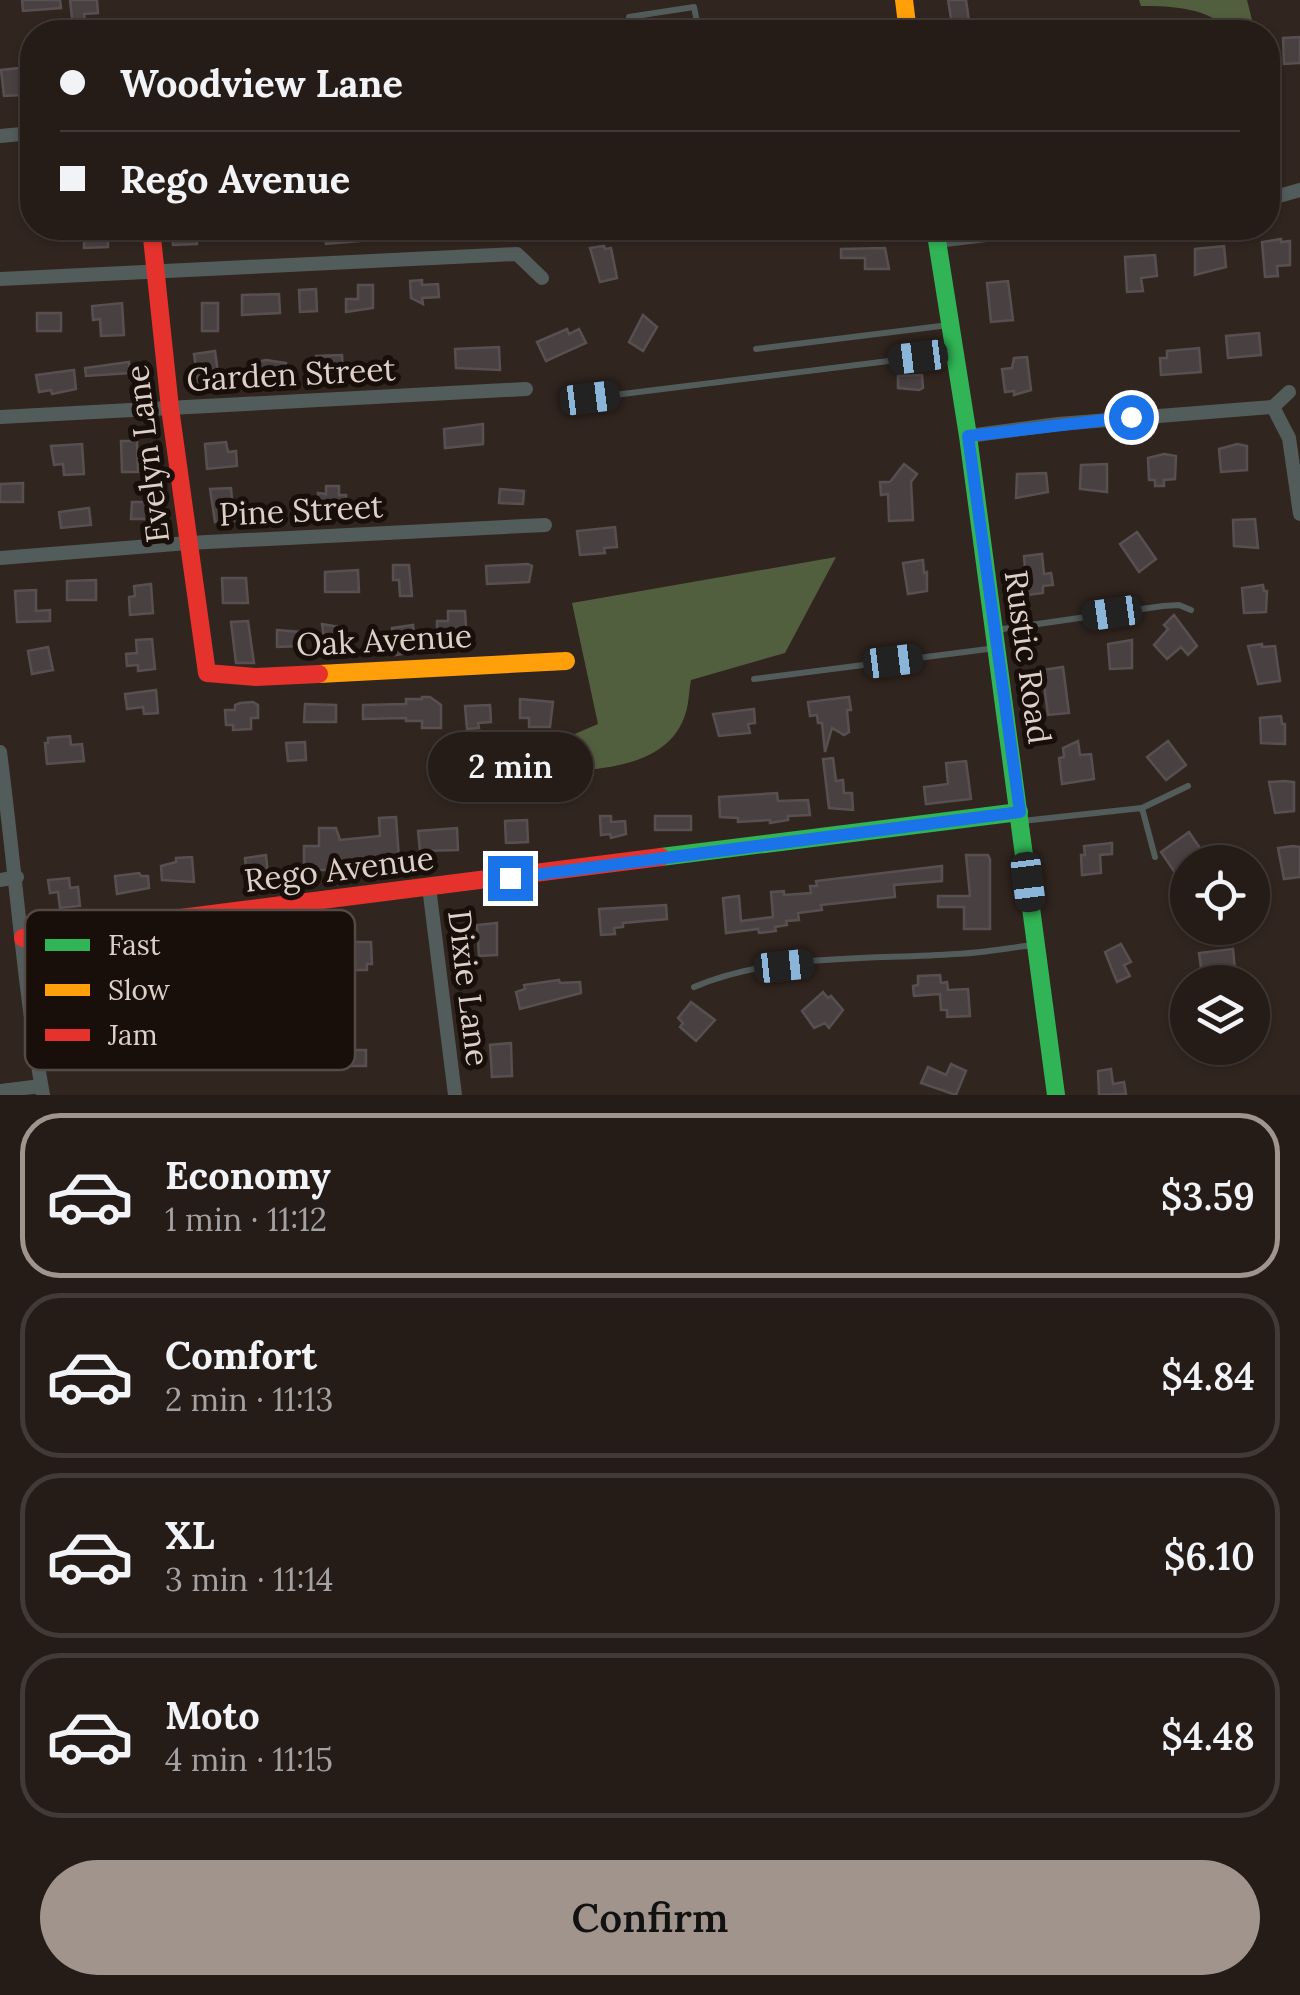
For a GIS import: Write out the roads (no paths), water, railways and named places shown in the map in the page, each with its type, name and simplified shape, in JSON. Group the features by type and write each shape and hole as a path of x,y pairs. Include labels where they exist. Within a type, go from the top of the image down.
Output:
{"street":[{"name":"Evelyn Lane","path":"152,240 170,408 207,674"},
{"name":"Rustic Road","path":"937,240 968,436 1056,1095"},
{"path":"0,279 516,254 542,278"},
{"name":"Garden Street","path":"0,417 526,389"},
{"path":"968,436 1149,415 1274,406 1289,392"},
{"path":"1274,406 1289,438 1300,514"},
{"name":"Pine Street","path":"0,558 545,524"},
{"name":"Oak Avenue","path":"207,674 256,678 566,661"},
{"path":"0,752 25,964"},
{"name":"Rego Avenue","path":"250,910 1020,816"},
{"path":"0,880 17,878"},
{"name":"Dixie Lane","path":"429,888 455,1095"},
{"path":"0,1091 42,1090"}],"lane":[{"path":"629,20 629,17 694,7 697,20"},
{"path":"756,349 950,325"},
{"path":"590,398 955,353"},
{"path":"754,678 996,639 1163,606 1179,605 1191,610"},
{"path":"1020,816 1142,808 1188,786"},
{"path":"1142,808 1155,857"},
{"path":"694,987 748,970 1036,944"}]}
